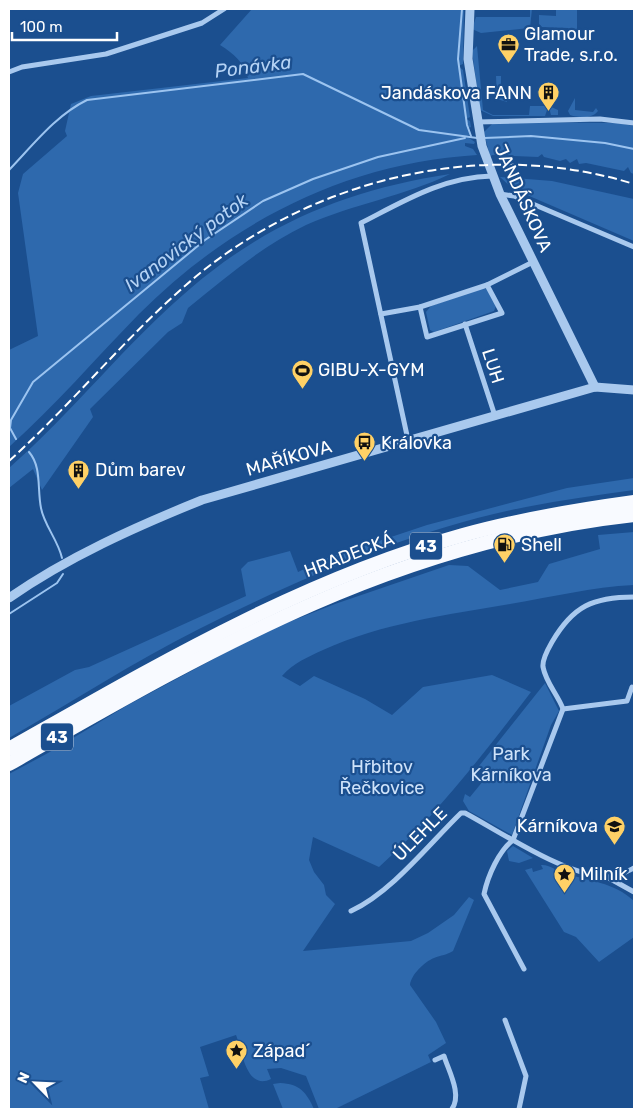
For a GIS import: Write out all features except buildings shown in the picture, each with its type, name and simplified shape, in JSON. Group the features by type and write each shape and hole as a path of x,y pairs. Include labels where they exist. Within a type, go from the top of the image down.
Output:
{"highway":[{"name":"HRADECKÁ","path":"9,749 229,628 323,585 427,546 519,521 634,502"},
{"name":"43","path":"9,764 169,674 318,600 365,581 451,551 530,532 634,515"}],"street":[{"path":"9,72 22,67 106,54 202,23 224,9"},
{"name":"JANDÁSKOVA","path":"470,9 468,60 476,122 481,144 500,194 594,387"},
{"path":"476,122 600,119 634,123"},
{"path":"408,440 361,223 434,186 470,178 492,176"},
{"path":"500,194 514,196 634,247"},
{"path":"381,314 420,307 487,285 533,262"},
{"path":"420,307 427,337 502,313 487,285"},
{"name":"LUH","path":"465,324 495,416"},
{"path":"594,387 634,390"},
{"name":"MAŘÍKOVA","path":"9,598 29,584 85,553 141,525 202,500 594,387"},
{"path":"563,709 546,679 543,666 554,638 570,615 582,608 612,597 634,597"},
{"path":"563,709 627,701 632,686"},
{"path":"524,969 484,894 500,855 513,840 563,709"},
{"name":"ÚLEHLE","path":"351,910 364,905 410,865 461,813 465,813 513,840"},
{"path":"513,840 566,867 606,877 634,892"},
{"path":"606,877 634,868"},
{"path":"505,1020 526,1076 519,1109"},
{"path":"435,1060 444,1056 456,1092 455,1104 452,1109"}],"green space":[{"path":"252,9 464,9 463,64 458,66 463,70 470,117 466,119 470,121 470,135 466,136 475,142 474,144 465,143 465,146 473,149 477,155 429,160 382,170 337,185 293,203 252,225 212,251 175,281 139,314 59,399 9,447 9,350 38,336 18,193 23,174 67,136 65,131 71,104 91,96 248,78 244,67 238,59 220,45"},
{"path":"530,9 532,9 530,28 481,33 472,29 476,17 530,17"},
{"path":"556,9 577,9 577,37 568,28 542,27 539,24 539,15 556,16"},
{"path":"477,46 483,110 493,115 529,115 530,106 549,106 558,110 558,115 551,115 550,111 547,110 545,116 493,116 480,110 472,51"},
{"path":"496,76 501,76 501,94 507,94 507,102 497,99"},
{"path":"575,98 575,110 593,112 596,108 598,111 585,117 570,115 568,111"},
{"path":"507,122 618,123 634,126 634,174 631,173 628,167 624,171 586,163 579,164 577,159 570,163 566,159 560,161 544,157 542,154 538,157 492,155 490,157 484,132 492,124"},
{"path":"450,174 433,182 342,211 306,225 259,252 188,308 182,323 168,332 90,409 93,417 42,490 33,469 9,488 9,468 55,424 144,331 191,288 220,265 250,244 312,212 345,199 379,189 414,180"},
{"path":"500,177 552,181 634,199 634,241 513,189"},
{"path":"483,288 487,289 496,306 494,311 434,332 430,330 426,312 431,306"},
{"path":"634,478 634,490 540,504 484,516 400,542 318,574 237,610 174,642 126,668 9,738 9,706 75,670 89,667 246,596 241,569 248,562 290,551 298,572 328,558 427,525 567,488"},
{"name":"Hřbitov Řečkovice","path":"634,532 634,585 572,593 391,626 323,650 296,664 282,676 300,686 314,676 365,699 392,715 423,687 492,675 531,692 440,805 379,867 313,837 309,860 314,872 324,885 326,895 335,904 303,951 411,941 428,933 454,915 469,897 474,900 453,951 426,962 415,973 411,981 410,985 436,1022 446,1043 428,1055 431,1062 335,1109 319,1109 306,1076 281,1068 267,1069 271,1079 263,1081 256,1079 246,1067 236,1035 200,1047 209,1076 200,1078 209,1109 9,1109 9,774 128,705 266,631 335,604 449,565 468,566 500,590 538,582 549,564 600,549 598,535"},
{"name":"Park Kárníkova","path":"545,683 559,711 551,725 512,835 469,811 463,801 465,794 470,797 488,775 479,766"},
{"path":"513,846 533,858 519,863 509,861 507,851"},
{"path":"541,865 609,886 634,901 634,937 599,962 576,937 564,932 525,870 532,868 533,872 543,869"},
{"path":"273,1084 293,1085 302,1090 314,1109 283,1109"}],"waterway":[{"path":"462,9 458,59 467,125 471,136"},
{"name":"Ponávka","path":"9,170 55,122 87,100 303,74 419,130 477,138"},
{"name":"Ponávka","path":"484,138 531,136 605,143 634,149"},
{"name":"Ivanovický potok","path":"16,439 10,428 11,420 33,382 205,240 263,201 313,179 378,157 465,138"},
{"name":"Ivanovický potok","path":"29,452 36,464 43,514 62,558"},
{"name":"Ivanovický potok","path":"9,614 57,583 63,574"}],"railway":[{"path":"9,461 54,418 140,328 186,285 233,249 285,218 340,194 397,177 456,167 516,165 575,170 634,184"}],"place":[{"name":"Glamour Trade, s.r.o.","path":"508,63"},
{"name":"Jandáskova FANN","path":"548,112"},
{"name":"GIBU-X-GYM","path":"302,389"},
{"name":"Královka","path":"365,462"},
{"name":"Dům barev","path":"79,489"},
{"name":"Shell","path":"505,564"},
{"name":"Kárníkova","path":"614,845"},
{"name":"Milník","path":"564,893"},
{"name":"Západ´","path":"237,1070"}]}
